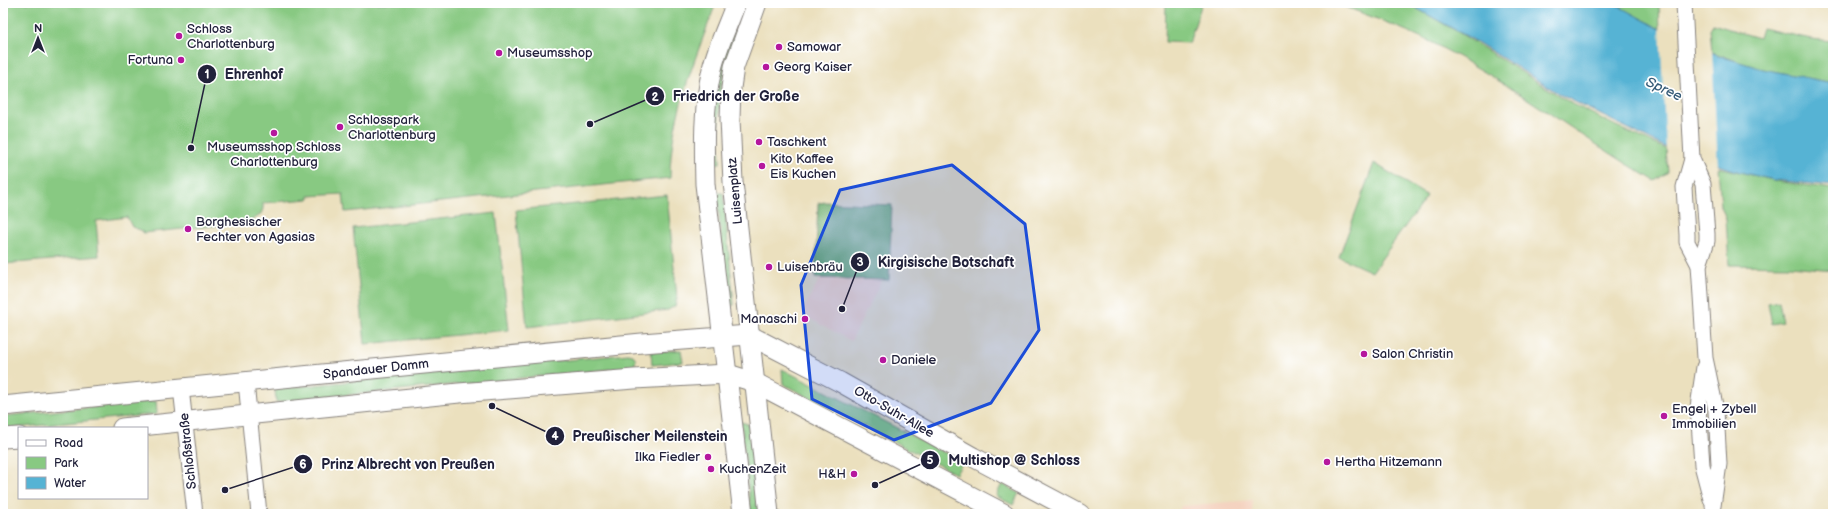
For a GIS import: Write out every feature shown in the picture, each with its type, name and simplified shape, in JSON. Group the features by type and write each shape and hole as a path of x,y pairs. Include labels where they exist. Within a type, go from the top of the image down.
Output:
{"main road":[{"path":"736,3 713,67 705,111 705,184 743,514"},
{"name":"Luisenplatz","path":"757,3 734,67 730,102 733,182 769,514"},
{"name":"Spandauer Damm","path":"3,406 723,336 749,335"},
{"name":"Otto-Suhr-Allee","path":"749,335 840,382 973,457 1080,514"},
{"path":"132,427 459,393 640,378 728,374 754,382 1005,514"},
{"path":"3,438 18,437"}],"street":[{"path":"1684,10 1692,159 1684,187 1687,242 1699,265"},
{"path":"1692,159 1703,184 1707,241 1699,265 1705,358 1716,406 1719,464 1713,510"},
{"path":"246,382 259,514"},
{"name":"Schloßstraße","path":"181,388 195,514"}],"highlighted area":[{"path":"952,165 1025,224 1039,330 991,403 894,440 812,399 801,285 840,190"}],"shaded area":[{"path":"820,278 882,280 851,341 801,314"},
{"path":"1253,500 1252,514 1179,514 1181,506"}],"green space":[{"name":"Schlosspark Charlottenburg","path":"3,3 716,3 692,67 679,111 671,155 670,178 345,212 343,194 309,196 309,199 263,203 261,214 251,220 251,222 143,233 143,231 132,227 127,217 96,221 99,256 3,264"},
{"path":"744,3 750,3 729,57 721,90 719,117 720,163 715,164 713,114 715,88 723,56"},
{"path":"1166,3 1202,3 1189,43 1165,42"},
{"path":"1335,3 1407,3 1458,32 1569,102 1666,149 1668,172 1655,181 1488,74 1460,58 1407,31"},
{"path":"1613,3 1655,3 1659,5 1660,30"},
{"path":"1713,24 1759,38 1762,28 1811,39 1833,41 1833,83 1757,68 1712,52 1710,29"},
{"path":"1374,163 1427,196 1372,272 1339,257"},
{"path":"1718,167 1782,182 1833,189 1833,270 1790,266 1729,265 1726,219 1721,206"},
{"path":"717,193 723,193 734,305 728,306"},
{"path":"667,195 677,298 675,306 668,310 527,327 516,210"},
{"path":"826,202 892,205 889,280 815,278 818,203"},
{"path":"496,213 509,330 365,344 353,228"},
{"path":"1779,301 1783,322 1772,324 1768,303"},
{"path":"681,350 683,362 652,365 651,352"},
{"path":"628,354 633,355 636,359 635,364 632,367 276,402 275,389"},
{"path":"782,369 963,462 956,474 783,384"},
{"path":"156,401 157,414 3,429 3,416"},
{"path":"741,422 748,424 758,514 751,514"},
{"path":"1002,484 1019,493 1013,505 996,496"}],"water":[{"name":"Spree","path":"1407,3 1613,3 1680,40 1726,58 1763,69 1833,83 1833,186 1774,180 1740,172 1667,148 1561,95 1477,42"}],"pier":[{"path":"1660,28 1712,50 1718,168 1666,150"}],"place":[{"name":"Schloss Charlottenburg","path":"179,36"},
{"name":"Samowar","path":"779,47"},
{"name":"Museumsshop","path":"499,53"},
{"name":"Fortuna","path":"181,60"},
{"name":"Georg Kaiser","path":"766,67"},
{"name":"Friedrich der Große","path":"590,124"},
{"name":"Schlosspark Charlottenburg","path":"340,127"},
{"name":"Museumsshop Schloss Charlottenburg","path":"274,133"},
{"name":"Taschkent","path":"759,142"},
{"name":"Ehrenhof","path":"191,148"},
{"name":"Kito Kaffee Eis Kuchen","path":"762,166"},
{"name":"Borghesischer Fechter von Agasias","path":"188,229"},
{"name":"Luisenbräu","path":"769,267"},
{"name":"Kirgisische Botschaft","path":"842,309"},
{"name":"Manaschi","path":"805,319"},
{"name":"Salon Christin","path":"1364,354"},
{"name":"Daniele","path":"883,360"},
{"name":"Preußischer Meilenstein","path":"492,406"},
{"name":"Engel + Zybell Immobilien","path":"1664,416"},
{"name":"Ilka Fiedler","path":"708,457"},
{"name":"Hertha Hitzemann","path":"1327,462"},
{"name":"KuchenZeit","path":"711,469"},
{"name":"H&H","path":"854,474"},
{"name":"Multishop @ Schloss","path":"875,485"},
{"name":"Prinz Albrecht von Preußen","path":"225,490"}]}
